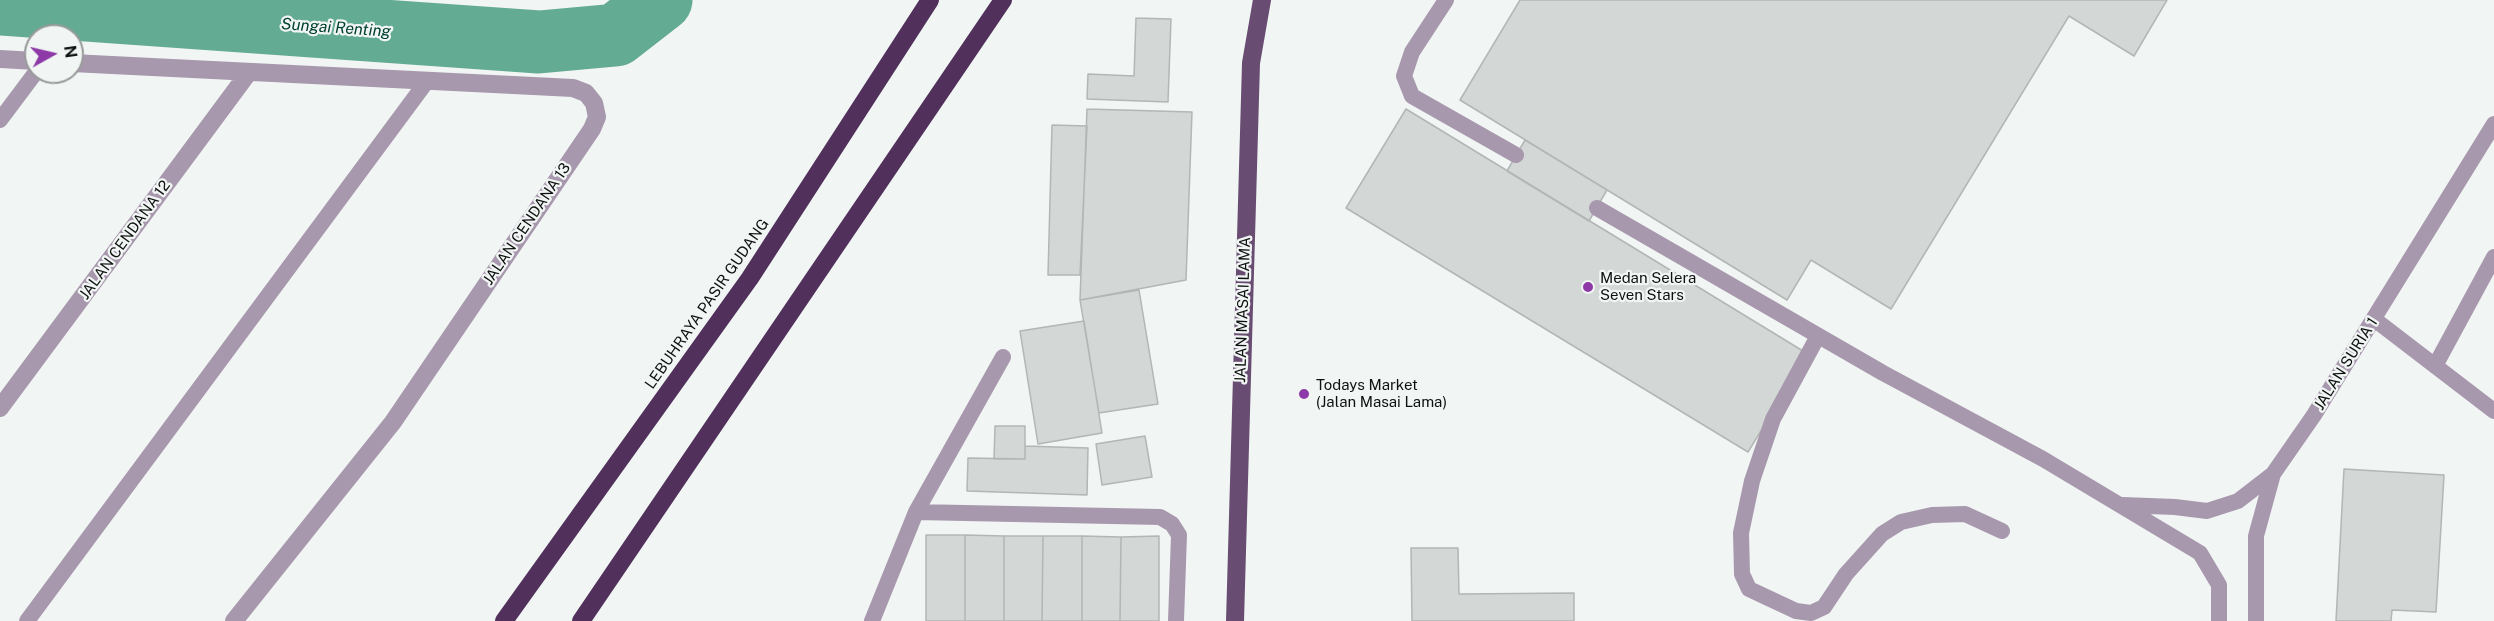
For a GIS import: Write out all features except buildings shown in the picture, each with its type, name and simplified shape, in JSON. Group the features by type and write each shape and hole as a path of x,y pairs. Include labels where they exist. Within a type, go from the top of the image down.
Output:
{"highway":[{"name":"LEBUHRAYA PASIR GUDANG","path":"504,621 750,278 930,0"},
{"path":"581,621 1003,0"}],"main road":[{"name":"JALAN MASAI LAMA","path":"1235,621 1251,63 1262,0"}],"street":[{"path":"0,59 24,60"},
{"name":"JALAN CENDANA 13","path":"84,64 573,88 586,93 594,103 597,117 592,129 393,422 234,621"},
{"name":"JALAN CENDANA 12","path":"0,408 249,72"}],"lane":[{"path":"1446,0 1412,52 1404,76 1412,96 1516,155"},
{"path":"27,621 427,81"},
{"path":"0,120 27,84"},
{"name":"JALAN SURIA 1","path":"2256,621 2256,536 2273,474 2314,415 2494,124"},
{"path":"1597,208 1818,336 2043,459 2200,553 2220,585 2220,621"},
{"path":"2435,366 2494,257"},
{"path":"2374,319 2494,411"},
{"path":"1818,336 1773,419 1752,481 1741,533 1742,574 1749,590 1796,611 1811,613 1824,607 1846,574 1882,534 1901,522 1932,515 1965,514 2002,531"},
{"path":"872,621 916,512 1003,357"},
{"path":"2118,504 2175,507 2207,512 2238,501 2273,474"},
{"path":"916,512 1160,518 1172,524 1179,535 1176,621"}],"waterway":[{"name":"Sungai Renting","path":"0,4 539,42 616,35 661,0"}],"place":[{"name":"Medan Selera Seven Stars","path":"1588,287"},
{"name":"Todays Market (Jalan Masai Lama)","path":"1304,394"}]}
